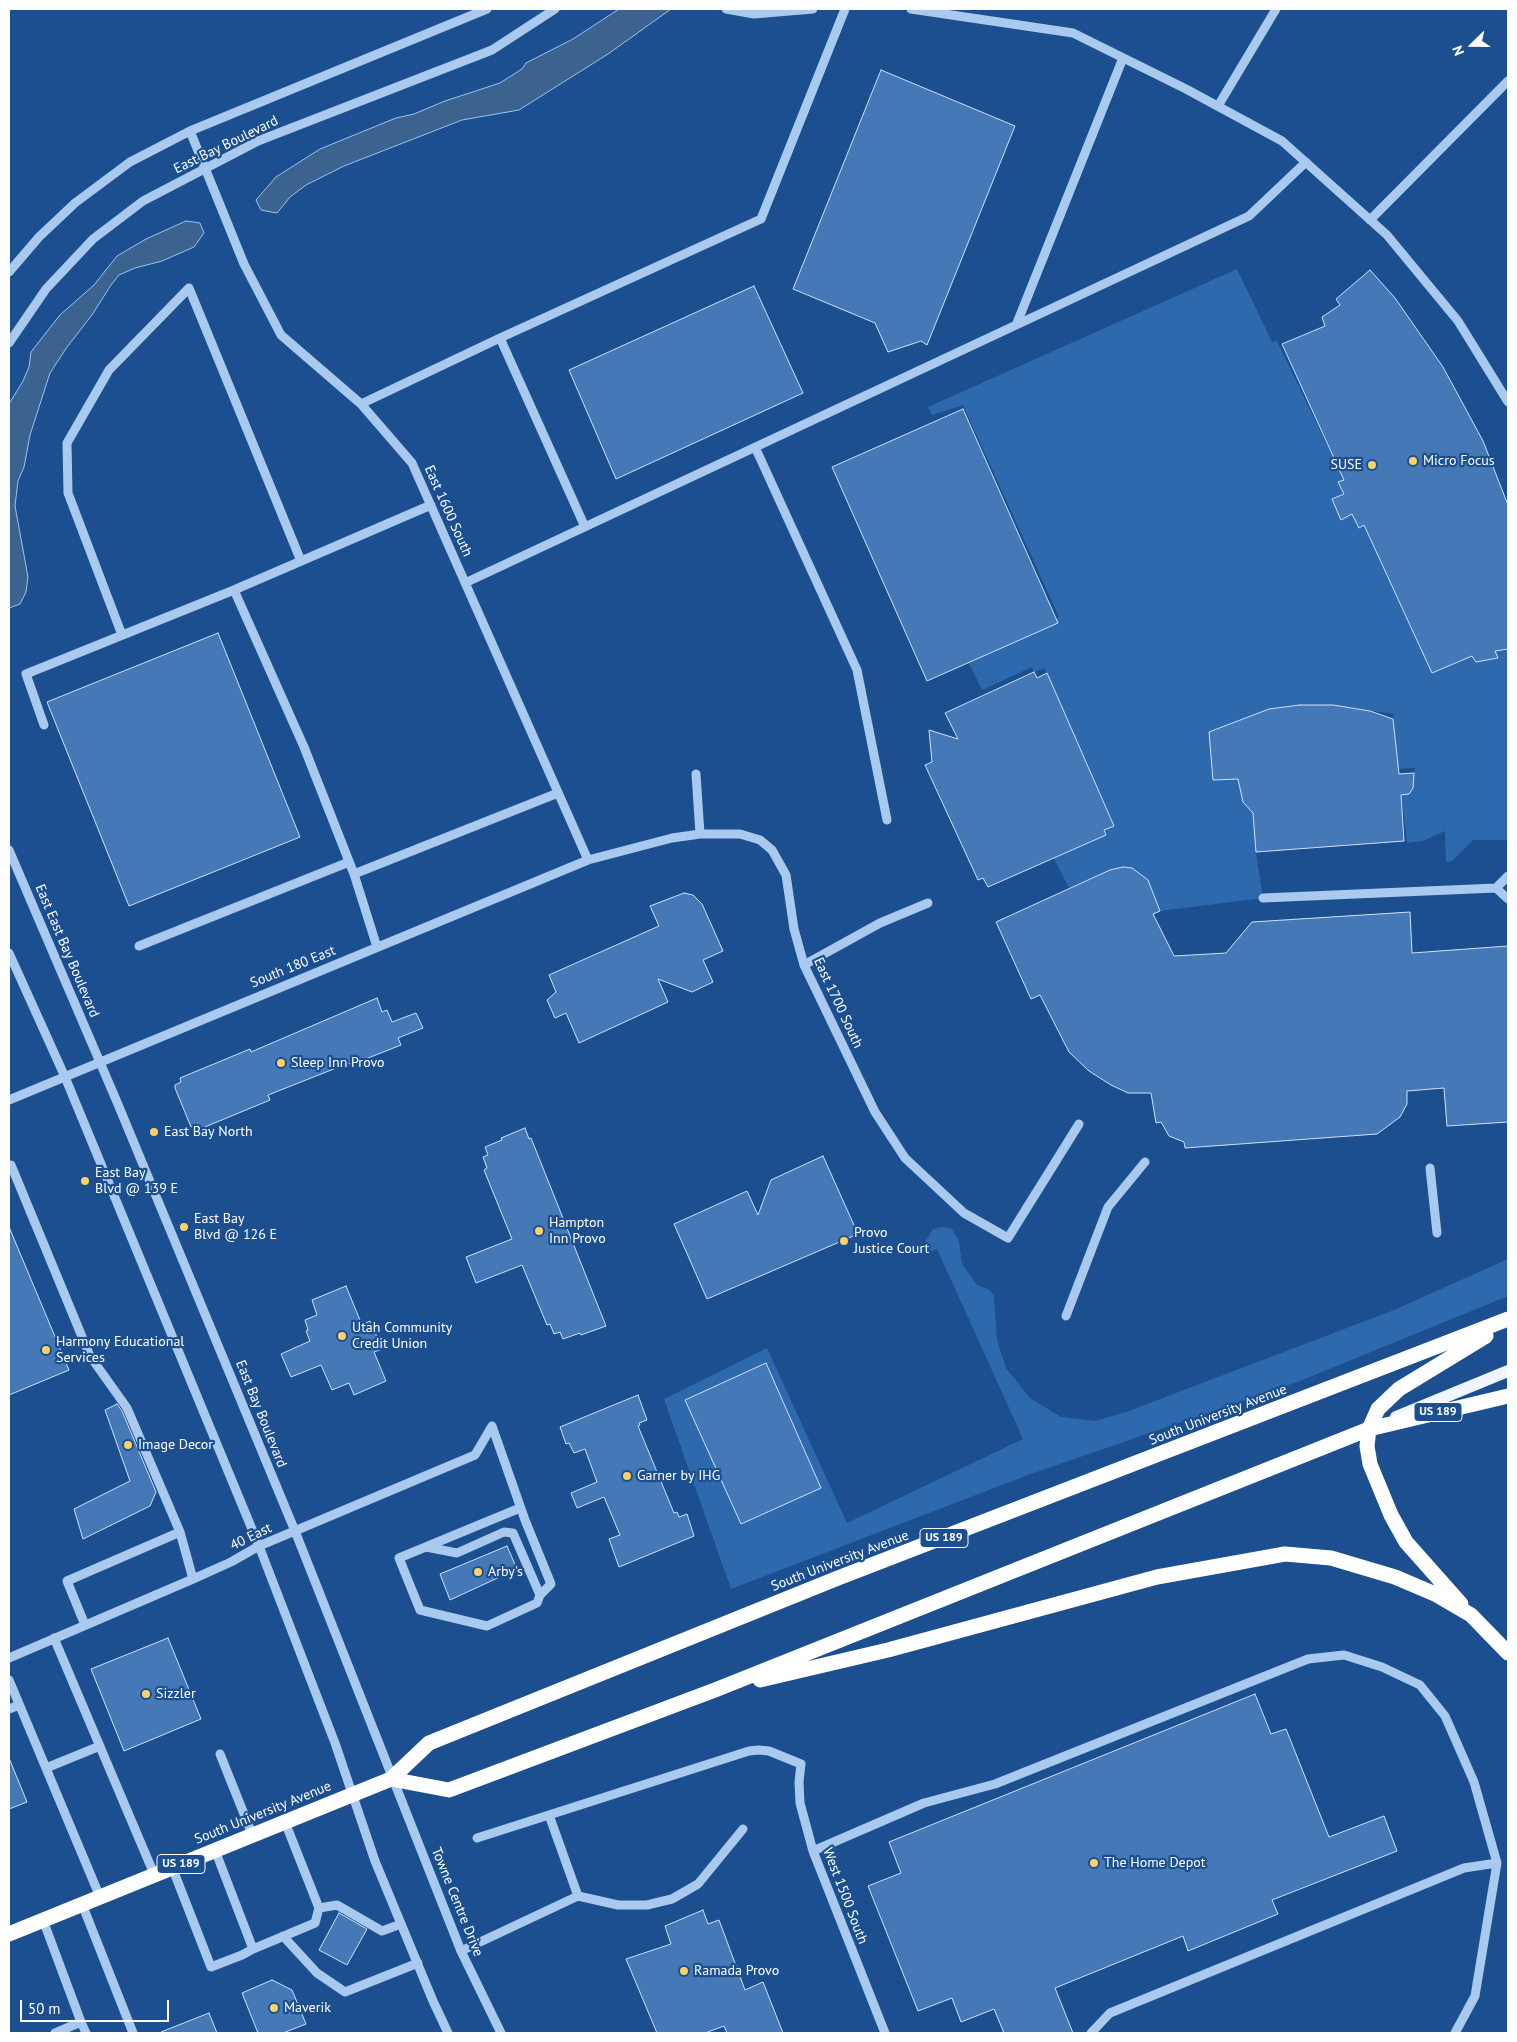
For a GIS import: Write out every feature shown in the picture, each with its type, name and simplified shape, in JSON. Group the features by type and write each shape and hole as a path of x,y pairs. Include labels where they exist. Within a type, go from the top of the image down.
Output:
{"highway":[{"path":"1508,1320 1399,1389 1378,1409 1368,1429 1367,1446 1370,1464 1391,1515 1415,1552 1508,1653"},
{"name":"South University Avenue","path":"9,1934 391,1779 430,1743 838,1578 1508,1320"},
{"name":"US 189","path":"391,1779 449,1790 714,1690 1368,1429 1508,1396"},
{"path":"714,1690 888,1650 1157,1577 1285,1554 1331,1558 1395,1577 1434,1594 1471,1615"}],"main road":[{"path":"1368,1429 1508,1371"}],"street":[{"name":"East Bay Boulevard","path":"9,272 39,237 75,203 130,162 190,131 487,9"},
{"name":"East Bay Boulevard","path":"9,343 46,289 93,239 143,201 206,170 258,141 492,50 556,9"},
{"path":"726,9 753,11 813,9"},
{"path":"361,404 500,338 762,220 845,9"},
{"path":"910,9 1073,33 1218,106 1282,141 1387,235 1458,321 1508,400"},
{"path":"1218,106 1276,9"},
{"path":"1017,323 1123,58"},
{"path":"1370,220 1508,81"},
{"name":"East 1600 South","path":"190,131 244,264 281,335 361,404 412,463 588,860"},
{"path":"465,582 1250,216 1306,162"},
{"path":"122,635 68,493 67,443 109,370 189,288 301,561"},
{"path":"500,338 585,527"},
{"path":"755,447 857,670 887,820"},
{"path":"44,725 26,674 234,590 431,505"},
{"path":"234,590 304,747 354,874 377,947"},
{"path":"696,774 700,834"},
{"path":"354,874 558,793"},
{"name":"East 1700 South","path":"588,860 672,838 700,834 740,834 760,840 772,850 786,875 794,929 804,965 875,1112 905,1158 964,1213 1008,1238 1079,1124"},
{"name":"East East Bay Boulevard","path":"9,850 99,1063"},
{"name":"South 180 East","path":"9,1100 588,860"},
{"path":"139,946 349,862"},
{"path":"1263,898 1496,888 1508,876"},
{"path":"1496,888 1508,899"},
{"path":"804,965 880,923 928,903"},
{"path":"9,952 64,1076 259,1546 353,1794 375,1861 448,2033"},
{"name":"East Bay Boulevard","path":"99,1063 117,1102 295,1531 391,1779"},
{"path":"1066,1316 1108,1207 1145,1162"},
{"path":"9,1166 90,1356 127,1408 180,1532 193,1579"},
{"path":"1430,1168 1437,1233"},
{"name":"40 East","path":"9,1658 231,1562 259,1546 474,1455 492,1426 520,1508"},
{"path":"520,1508 551,1584 540,1595 537,1603 487,1626 420,1610 399,1558 520,1508"},
{"path":"85,1625 67,1581 180,1532"},
{"path":"426,1547 458,1553 504,1532 513,1533 540,1595"},
{"path":"54,1638 154,1874"},
{"path":"812,1851 924,1804 995,1784 1308,1660 1344,1654 1382,1667 1420,1685 1445,1716 1474,1782 1497,1863 1475,1996 1455,2033"},
{"path":"9,1680 100,1897"},
{"path":"9,1709 19,1705"},
{"path":"46,1768 100,1746"},
{"name":"West 1500 South","path":"548,1815 749,1751 769,1751 801,1764 799,1782 800,1803 812,1851 885,2033"},
{"path":"220,1754 252,1834"},
{"name":"Towne Centre Drive","path":"391,1779 461,1951 501,2033"},
{"path":"478,1838 548,1815 578,1896"},
{"path":"172,1867 211,1967 315,1923 319,1908 285,1822"},
{"path":"461,1951 578,1896 618,1905 647,1905 672,1898 698,1884 743,1829"},
{"path":"215,1850 253,1949"},
{"path":"1091,2033 1110,2012 1464,1868 1497,1863"},
{"path":"82,1904 133,2033"},
{"path":"319,1908 337,1905 382,1932 401,1924"},
{"path":"43,1920 86,2033"},
{"path":"283,1936 316,1973 345,1992 418,1963"},
{"path":"55,2033 82,2022"}],"shaded area":[{"path":"619,9 671,9 608,54 519,110 462,120 344,166 306,185 290,197 277,213 261,210 256,200 276,177 320,149 396,118 414,114 445,101 500,83 522,69 526,63 573,39"},
{"path":"186,221 200,223 204,233 194,247 162,261 135,268 119,275 50,373 30,435 24,467 18,481 15,506 28,577 26,592 20,604 9,608 9,404 29,367 31,352 60,315 94,285 117,256 146,239"},
{"path":"1237,269 1272,342 1277,341 1344,480 1338,482 1344,494 1332,499 1341,520 1352,514 1359,528 1364,525 1432,673 1472,656 1476,662 1493,659 1497,657 1495,650 1508,649 1508,840 1473,840 1452,861 1446,862 1445,831 1423,841 1407,843 1401,792 1411,791 1415,768 1398,769 1393,714 1333,705 1300,705 1269,709 1210,732 1213,780 1240,778 1243,802 1248,807 1253,807 1256,852 1263,898 1160,911 1148,880 1132,868 1123,867 1110,870 1069,888 1051,853 1112,820 1044,668 1034,672 1032,667 982,690 966,657 1059,617 963,405 932,415 928,407"},
{"path":"951,1228 959,1241 962,1264 977,1285 989,1289 994,1296 997,1340 1006,1368 1030,1398 1061,1417 1095,1421 1126,1412 1394,1310 1508,1259 1508,1296 1300,1381 1028,1475 731,1589 664,1399 767,1348 847,1523 1023,1439 937,1249 924,1255 921,1249 933,1229"}],"building":[{"path":"881,70 1015,126 927,345 921,341 888,352 875,323 793,289"},
{"name":"Micro Focus","path":"1370,270 1395,298 1443,367 1483,441 1508,505 1508,649 1495,651 1498,658 1476,662 1472,656 1432,673 1364,525 1359,528 1352,514 1341,520 1332,499 1344,494 1338,482 1344,480 1282,344 1325,326 1322,317 1340,305 1336,299"},
{"path":"754,286 803,393 616,479 569,370"},
{"path":"963,409 1058,623 927,681 832,467"},
{"path":"218,633 300,837 129,906 47,702"},
{"path":"1034,672 1037,678 1047,673 1114,826 1104,830 1106,835 988,887 983,878 978,880 925,765 932,762 929,730 958,739 945,713"},
{"path":"1300,705 1333,705 1370,711 1393,719 1399,774 1414,773 1413,788 1409,794 1401,795 1404,841 1256,852 1253,813 1243,802 1238,779 1213,780 1209,732 1269,709"},
{"path":"1123,867 1132,868 1148,880 1160,911 1153,914 1174,956 1226,953 1252,922 1410,912 1412,953 1508,946 1508,1122 1447,1126 1444,1088 1407,1091 1407,1104 1400,1117 1377,1134 1185,1148 1184,1142 1169,1136 1161,1122 1156,1123 1151,1093 1128,1093 1111,1085 1089,1071 1069,1052 1040,995 1031,999 996,922 1110,870"},
{"path":"684,893 693,895 702,904 723,951 703,960 713,982 692,992 658,979 668,1002 579,1043 566,1013 555,1018 547,1000 556,992 549,975 659,926 650,906"},
{"name":"Sleep Inn Provo","path":"377,998 382,1012 387,1010 392,1022 416,1013 423,1028 398,1038 401,1045 363,1060 362,1058 268,1095 270,1100 200,1129 198,1124 191,1127 175,1088 175,1085 181,1082 180,1078 250,1049 251,1052"},
{"name":"Hampton Inn Provo","path":"525,1128 529,1139 531,1138 606,1326 581,1335 580,1333 563,1339 560,1332 554,1334 550,1324 547,1325 522,1265 476,1283 466,1257 512,1239 484,1170 487,1168 483,1157 488,1155 485,1147"},
{"path":"823,1156 858,1234 707,1299 674,1224 747,1191 758,1215 771,1180"},
{"path":"9,1227 69,1370 9,1395"},
{"name":"Utah Community Credit Union","path":"346,1286 362,1325 370,1321 382,1349 374,1352 386,1381 354,1395 349,1383 332,1390 321,1365 291,1377 281,1354 310,1341 306,1331 308,1330 305,1320 317,1315 312,1300"},
{"path":"766,1363 821,1488 741,1524 685,1400"},
{"name":"Garner by IHG","path":"638,1395 647,1420 639,1423 640,1425 638,1426 674,1513 677,1512 679,1517 687,1514 694,1536 619,1567 609,1539 620,1535 604,1497 577,1508 571,1493 597,1482 585,1449 574,1453 569,1443 566,1444 560,1427"},
{"name":"Image Decor","path":"117,1404 122,1411 156,1492 150,1506 83,1539 74,1509 130,1481 105,1410"},
{"name":"Arby's","path":"507,1546 517,1569 450,1600 440,1574"},
{"name":"Sizzler","path":"168,1638 201,1719 124,1751 91,1669"},
{"name":"The Home Depot","path":"1255,1694 1271,1734 1286,1729 1329,1837 1384,1816 1397,1851 1272,1900 1278,1914 1188,1951 1183,1936 1055,1988 1073,2033 1004,2033 994,2009 961,2022 952,1998 918,2011 868,1886 901,1873 889,1842"},
{"path":"9,1758 27,1802 9,1809"},
{"name":"Ramada Provo","path":"703,1910 708,1924 719,1920 745,1990 763,1982 783,2033 727,2033 724,2026 705,2033 657,2033 626,1959 671,1944 665,1926"},
{"name":"Maverik","path":"339,1913 367,1929 347,1965 319,1950"},
{"name":"Maverik","path":"272,1980 292,1990 306,2024 283,2033 258,2033 242,1993"},
{"path":"209,2013 217,2033 161,2032"}],"place":[{"name":"Micro Focus","path":"1413,461"},
{"name":"SUSE","path":"1372,465"},
{"name":"Sleep Inn Provo","path":"281,1063"},
{"name":"East Bay North","path":"154,1132"},
{"name":"East Bay Blvd @ 139 E","path":"85,1181"},
{"name":"East Bay Blvd @ 126 E","path":"184,1227"},
{"name":"Hampton Inn Provo","path":"539,1231"},
{"name":"Provo Justice Court","path":"844,1241"},
{"name":"Utah Community Credit Union","path":"342,1336"},
{"name":"Harmony Educational Services","path":"46,1350"},
{"name":"Image Decor","path":"128,1445"},
{"name":"Garner by IHG","path":"627,1476"},
{"name":"Arby's","path":"478,1572"},
{"name":"Sizzler","path":"146,1694"},
{"name":"The Home Depot","path":"1094,1863"},
{"name":"Ramada Provo","path":"684,1971"},
{"name":"Maverik","path":"274,2008"}]}
